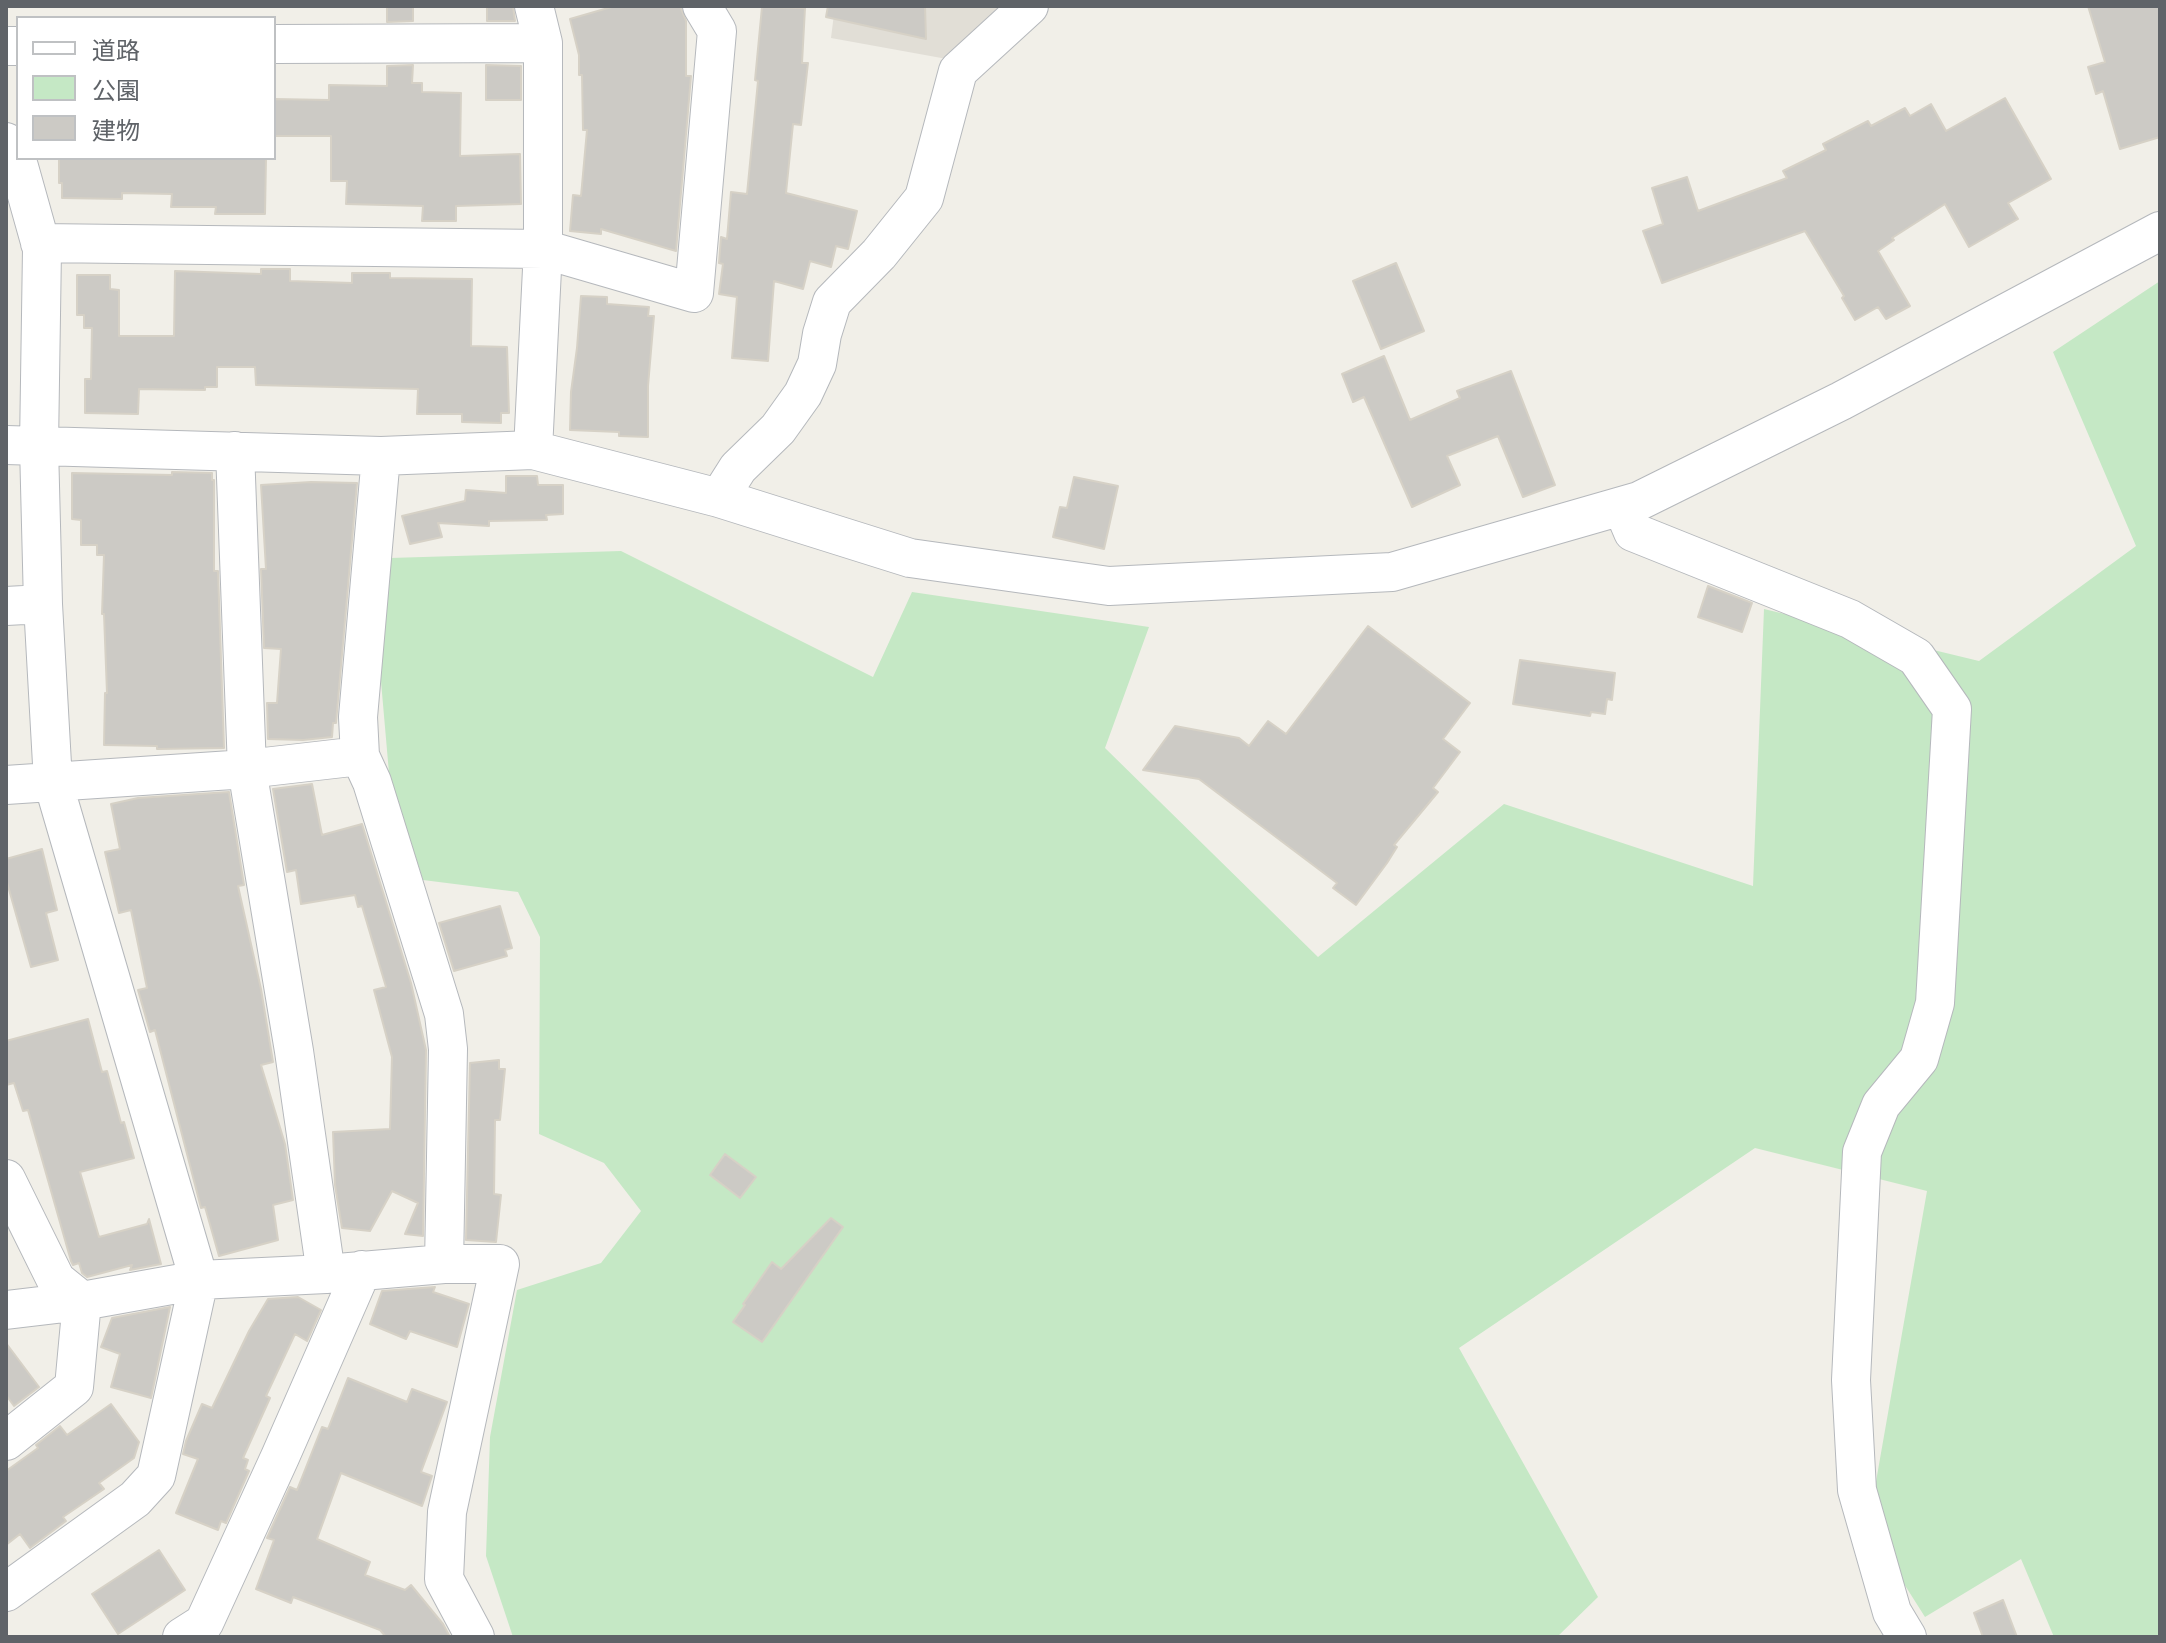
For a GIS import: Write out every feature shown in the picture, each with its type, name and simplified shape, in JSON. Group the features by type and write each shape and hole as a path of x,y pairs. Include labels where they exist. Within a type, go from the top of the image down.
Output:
{"street":[{"path":"533,450 543,249 543,43 534,6"},
{"path":"40,243 543,249 694,293 717,31 702,6"},
{"path":"719,498 738,468 778,429 803,394 817,364 832,302 879,254 924,198 958,71 1029,6"},
{"path":"276,44 543,43"},
{"path":"6,142 19,167 42,249 22,446 24,605 53,782 199,1280 156,1476 135,1499 6,1592"},
{"path":"22,446 381,456 533,450 719,498 910,558 1109,586 1392,572 1639,501 1841,401 2160,231"},
{"path":"182,1637 204,1623 280,1457 344,1272 294,1051 247,769 235,451"},
{"path":"381,456 358,717 360,756 372,782 444,1014 448,1049 444,1264"},
{"path":"1622,506 1633,532 1850,619 1916,657 1952,709 1935,1003 1919,1059 1881,1105 1862,1152 1851,1380 1857,1490 1892,1612 1907,1637"},
{"path":"6,785 247,769 360,756"},
{"path":"6,1179 56,1280 82,1301"},
{"path":"6,1310 82,1301 199,1280 444,1264 500,1264 447,1512 444,1579 475,1637"},
{"path":"6,1441 74,1387 82,1301"}],"shaded area":[{"path":"835,6 1016,6 947,59 831,38"}],"green space":[{"path":"2160,281 2160,1637 2054,1637 2021,1559 1925,1617 1868,1527 1927,1191 1755,1148 1459,1348 1598,1597 1557,1637 513,1637 486,1556 490,1437 517,1290 601,1263 641,1211 604,1163 539,1134 540,937 518,892 423,880 389,773 380,670 390,558 621,551 873,677 912,592 1149,627 1105,748 1318,957 1504,804 1753,886 1764,609 1979,661 2136,546 2053,352"}],"building":[{"path":"387,6 413,6 413,21 387,22"},
{"path":"487,6 513,6 515,21 487,21"},
{"path":"615,6 680,6 686,21 686,76 691,76 676,251 601,229 601,234 570,231 573,195 581,196 587,130 583,130 582,75 579,75 579,55 570,19"},
{"path":"828,6 925,6 926,39 826,17"},
{"path":"2088,6 2160,6 2160,137 2120,149 2103,91 2096,94 2088,67 2105,62"},
{"path":"762,7 805,8 802,63 808,63 801,125 793,124 786,193 857,211 848,249 836,246 831,267 810,261 803,289 774,281 768,361 732,358 737,297 719,294 723,264 719,263 721,237 727,239 731,192 747,194"},
{"path":"413,65 412,83 422,83 422,92 461,93 460,156 520,154 521,204 456,206 456,221 422,221 423,206 346,204 347,181 331,181 331,136 276,136 276,99 329,100 329,85 387,86 387,66"},
{"path":"486,65 521,66 521,100 486,100"},
{"path":"2005,98 2051,179 2008,203 2018,219 1969,247 1945,204 1892,238 1894,240 1878,251 1910,306 1886,319 1878,307 1855,320 1805,231 1662,283 1643,231 1663,224 1652,188 1687,177 1698,211 1787,178 1783,171 1826,150 1823,144 1868,121 1871,126 1905,108 1910,116 1931,104 1946,131"},
{"path":"59,160 266,160 265,214 215,214 216,207 171,207 172,194 122,193 122,199 62,198 62,183 59,183"},
{"path":"1396,263 1424,331 1381,349 1353,281"},
{"path":"261,269 290,269 290,281 352,283 352,273 390,273 390,278 472,279 471,346 507,347 509,413 501,413 501,423 462,422 462,414 417,414 418,389 256,385 255,367 217,367 217,387 205,387 205,390 139,389 138,414 85,413 85,379 91,379 92,328 84,328 84,315 77,315 77,275 110,275 110,289 119,290 119,336 174,336 175,271 261,274"},
{"path":"581,296 607,297 607,304 649,307 648,316 654,316 648,386 648,437 570,430"},
{"path":"1384,356 1410,420 1460,398 1457,391 1511,371 1555,485 1523,497 1498,436 1447,456 1460,485 1412,507 1364,397 1353,402 1342,374"},
{"path":"172,472 212,473 214,480 214,571 218,571 224,748 157,749 157,746 104,745 107,693 102,614 104,555 97,555 97,545 81,545 81,520 72,519 72,473 172,475"},
{"path":"506,476 537,476 538,485 563,485 563,514 546,515 547,520 489,521 489,526 438,523 442,537 410,544 402,516 465,501 466,490 506,493"},
{"path":"1074,477 1118,486 1104,549 1053,537 1060,507 1067,508"},
{"path":"357,483 336,723 333,723 332,737 268,739 267,703 277,703 281,649 264,648 261,569 266,569 261,485"},
{"path":"1708,586 1752,603 1742,632 1698,617"},
{"path":"1368,626 1470,703 1443,739 1460,752 1433,788 1438,792 1394,845 1397,847 1387,863 1356,905 1333,888 1337,883 1199,779 1143,770 1175,726 1239,738 1249,746 1268,721 1286,734"},
{"path":"1520,660 1615,673 1612,700 1607,699 1605,714 1591,712 1590,716 1513,704"},
{"path":"312,784 322,835 362,824 411,983 426,1050 423,1236 405,1234 418,1203 392,1191 370,1231 342,1228 335,1185 333,1132 390,1129 392,1057 374,990 386,987 362,906 358,907 355,895 301,904 296,870 287,872 273,789"},
{"path":"229,792 244,885 238,886 261,989 273,1062 261,1065 285,1144 293,1200 273,1205 278,1240 219,1256 205,1207 201,1208 155,1030 150,1032 138,990 147,988 131,910 119,913 105,852 120,849 111,804 138,798"},
{"path":"42,849 57,910 46,913 58,960 31,967 6,879 6,859"},
{"path":"500,906 512,948 505,950 507,956 454,971 439,923"},
{"path":"88,1019 102,1072 107,1071 134,1158 80,1172 99,1237 147,1224 149,1219 161,1264 130,1270 132,1265 87,1277 79,1263 73,1265 71,1261 28,1110 23,1111 14,1083 6,1085 6,1041"},
{"path":"499,1060 499,1069 505,1069 500,1120 495,1120 494,1194 501,1195 496,1242 466,1240 470,1063"},
{"path":"725,1154 756,1177 740,1198 710,1175"},
{"path":"831,1218 843,1227 762,1342 733,1322 772,1262 781,1269"},
{"path":"435,1287 433,1292 469,1304 457,1347 410,1331 406,1339 370,1324 382,1291"},
{"path":"298,1297 321,1310 307,1341 295,1334 266,1396 270,1398 243,1458 248,1460 245,1469 249,1471 226,1523 221,1521 218,1530 176,1513 198,1459 183,1454 202,1404 212,1408 268,1299"},
{"path":"170,1307 151,1398 111,1387 120,1354 101,1347 112,1318"},
{"path":"6,1343 39,1387 14,1406 6,1395"},
{"path":"348,1378 407,1402 412,1389 447,1402 421,1472 432,1476 422,1506 341,1473 317,1539 370,1562 365,1575 405,1590 411,1585 450,1637 386,1637 380,1630 293,1597 291,1603 256,1589 274,1540 267,1538 290,1487 297,1490 322,1427 328,1429"},
{"path":"111,1404 139,1442 134,1458 99,1483 104,1489 63,1517 66,1521 30,1548 20,1534 6,1545 6,1471 38,1448 36,1445 60,1426 67,1435"},
{"path":"159,1550 185,1590 118,1634 92,1594"},
{"path":"2003,1600 2017,1637 1983,1637 1974,1613"}]}
